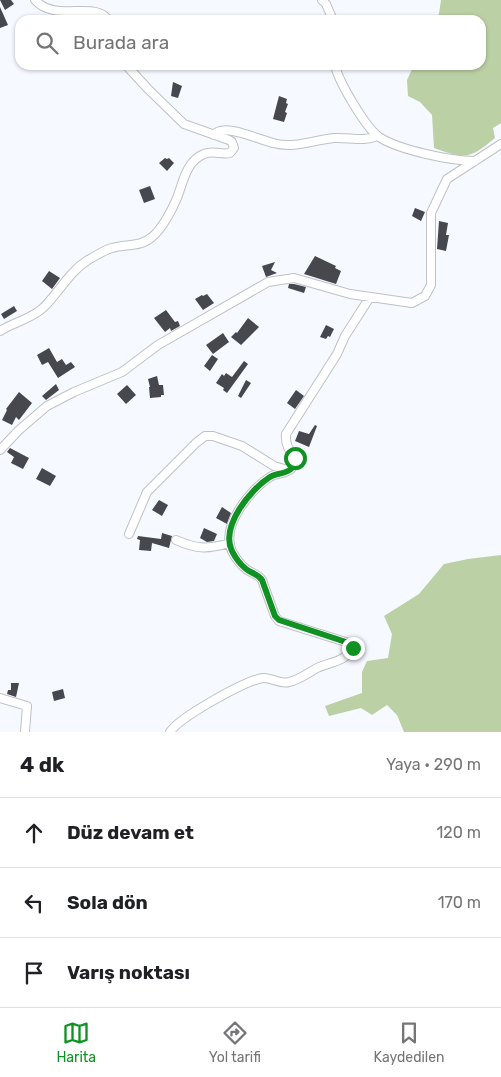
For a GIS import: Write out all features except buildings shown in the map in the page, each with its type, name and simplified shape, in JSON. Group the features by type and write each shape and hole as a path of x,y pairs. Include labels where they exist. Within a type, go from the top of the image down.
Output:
{"street":[{"path":"35,0 42,6 50,9 84,4 98,7 106,15"},
{"path":"60,0 67,6"},
{"path":"322,0 331,15"},
{"path":"0,331 38,312 71,273 86,261 110,249 142,244 151,238 173,206 186,173 194,161 204,154 215,152 227,154 234,148 232,142 184,124 131,70"},
{"path":"336,70 359,113 377,136 395,145 442,158 458,161 476,161"},
{"path":"214,135 219,130 228,129 274,144 291,146 336,138 365,139 377,136"},
{"path":"0,450 19,430 47,406 74,392 122,372 158,344 268,282 294,278 350,294 412,303 425,296 431,285 431,213 447,179 501,144"},
{"path":"170,732 178,722 198,709 249,682 265,678 287,683 318,668 338,662 353,648 352,644 279,620 275,616 262,580 259,576 245,568 238,560 232,552 230,543 235,518 254,489 272,476 290,471 294,465 295,458 288,449 285,440 286,434 337,354 345,336 370,297"},
{"path":"129,534 147,492 205,436 213,436 242,446 274,466 290,471"},
{"path":"176,540 206,549 230,543"},
{"path":"0,698 27,706 25,732"}],"green space":[{"path":"441,0 501,0 501,123 493,128 495,138 472,154 453,154 434,148 432,115 420,102 408,96 407,80 412,70 486,70 486,15 439,15"},
{"path":"501,555 501,732 404,732 397,715 387,705 372,715 361,708 329,716 325,706 362,693 362,672 367,661 388,658 392,634 384,616 419,594 444,564"}],"route":[{"path":"295,458 294,465 290,471 272,476 254,489 244,502 235,518 231,531 230,546 232,552 245,568 259,576 262,580 275,616 279,620 352,644 353,648"}]}
